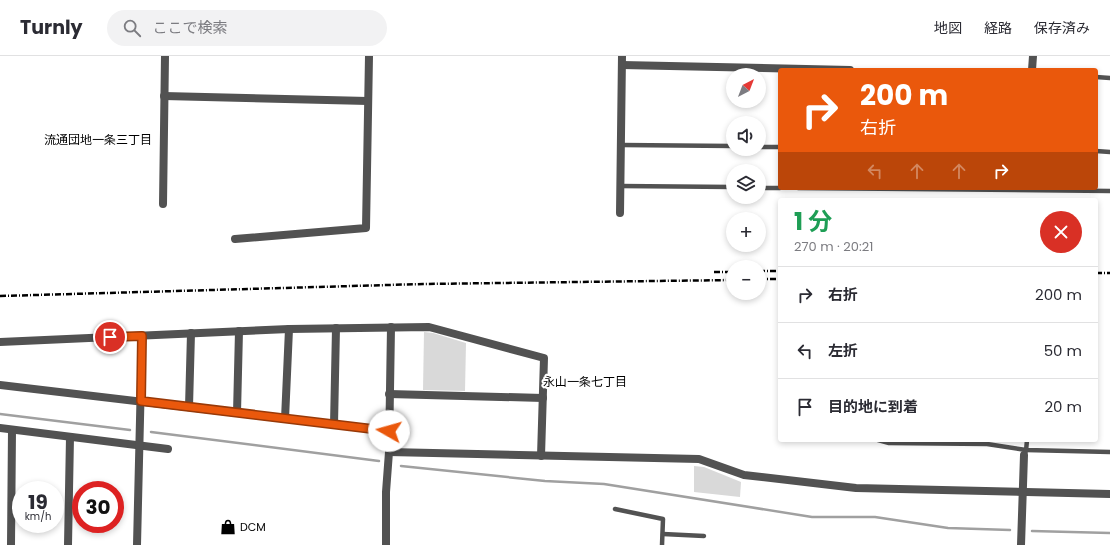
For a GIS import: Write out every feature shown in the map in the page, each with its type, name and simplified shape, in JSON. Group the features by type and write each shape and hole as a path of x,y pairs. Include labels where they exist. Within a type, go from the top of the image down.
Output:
{"street":[{"path":"163,204 165,56"},
{"path":"235,239 366,228 369,56"},
{"path":"620,212 622,56"},
{"path":"1032,68 1033,56"},
{"path":"622,65 778,68"},
{"path":"164,96 368,101"},
{"path":"386,545 386,492 389,452 390,326"},
{"path":"0,342 289,329 390,326 429,327 544,358 541,456"},
{"path":"334,425 336,328"},
{"path":"285,419 289,329"},
{"path":"238,413 239,331"},
{"path":"189,407 191,333"},
{"path":"137,545 142,336"},
{"path":"0,385 389,431"},
{"path":"389,394 543,398"},
{"path":"0,428 168,449"},
{"path":"10,545 12,430"},
{"path":"68,545 70,436"},
{"path":"389,452 699,459 744,475 856,488 1110,494"},
{"path":"1021,545 1025,452"}],"lane":[{"path":"1098,77 1110,78"},
{"path":"622,145 726,146"},
{"path":"766,147 778,147"},
{"path":"1098,151 1110,152"},
{"path":"620,186 726,187"},
{"path":"766,188 778,188"},
{"path":"1006,190 1110,191"},
{"path":"885,442 987,444 1025,452 1110,452"},
{"path":"1025,452 1026,442"},
{"path":"615,509 663,519 662,545"},
{"path":"663,534 704,536"}],"shaded area":[{"path":"424,332 433,333 466,343 465,391 423,390"},
{"path":"694,466 704,467 741,482 740,497 694,492"}],"waterway":[{"path":"0,414 130,430"},
{"path":"151,432 379,461"},
{"path":"401,466 545,481 604,484 812,517 875,517 948,528 1010,530"},
{"path":"1032,531 1110,533"}],"railway":[{"path":"766,271 778,271"},
{"path":"714,272 726,272"},
{"path":"1098,273 1110,273"},
{"path":"766,279 778,279"},
{"path":"0,296 423,284 726,280"}],"place":[{"name":"DCM","path":"228,527"}],"district":[{"name":"流通団地一条三丁目","path":"98,140"},
{"name":"永山一条七丁目","path":"585,382"}],"route":[{"path":"110,337 142,336 141,401 389,431"}]}
